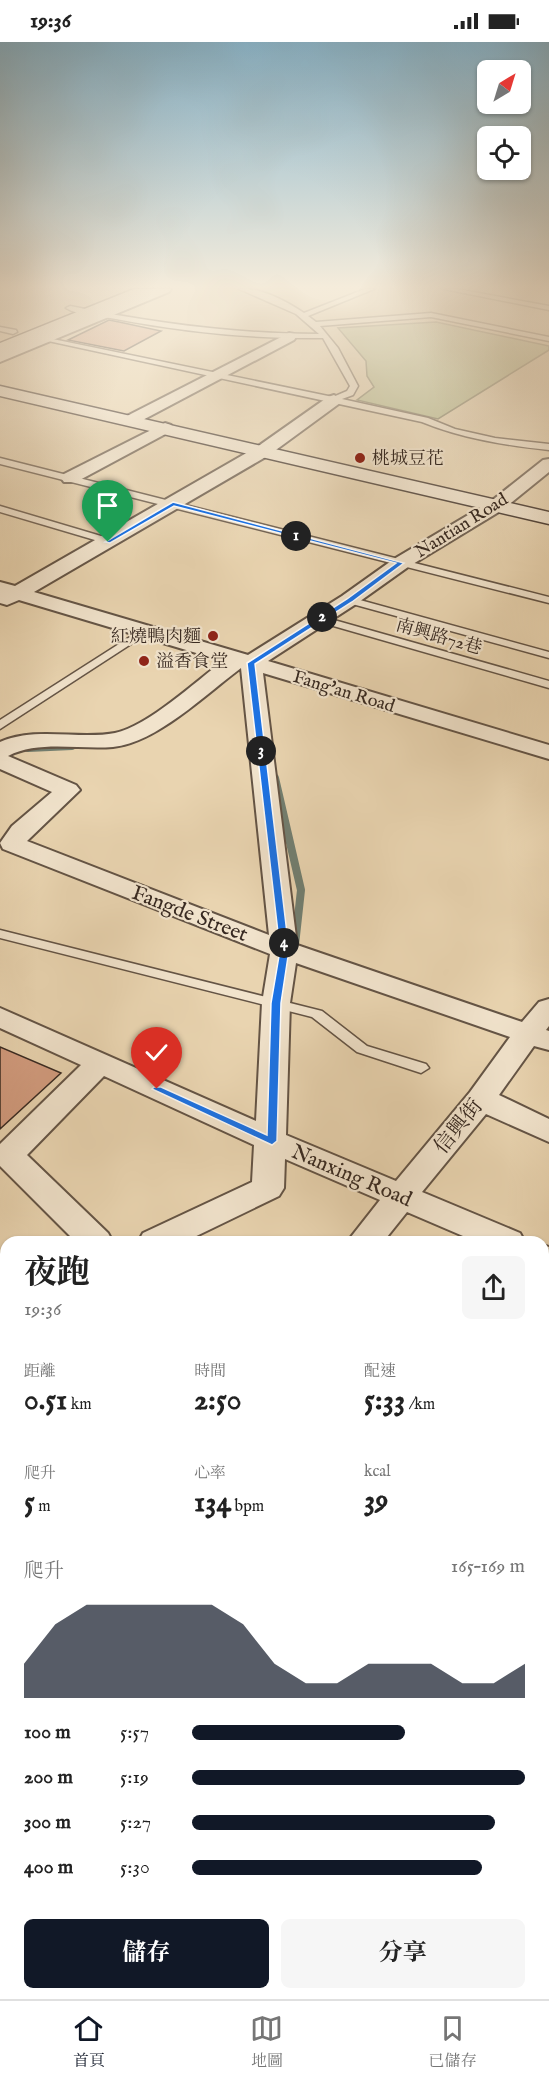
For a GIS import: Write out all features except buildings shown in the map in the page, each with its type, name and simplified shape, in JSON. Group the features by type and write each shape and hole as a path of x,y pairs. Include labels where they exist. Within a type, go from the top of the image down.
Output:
{"street":[{"path":"131,420 208,380"},
{"path":"0,391 549,518"},
{"path":"6,595 108,542 263,451 334,400"},
{"path":"70,478 165,428"},
{"name":"Nantian Road","path":"0,752 11,746 50,740 114,740 142,732 245,661 320,619 401,563 496,506 549,464"},
{"name":"Fang'an Road","path":"6,595 144,631 549,752"},
{"path":"168,1236 268,1188 272,1141 276,1003 285,950 245,661"},
{"name":"Fangde Street","path":"0,761 68,790 21,831 12,844 285,950 538,1037"},
{"name":"信興街","path":"369,1236 481,1099 538,1037 549,1008"},
{"name":"Nanxing Road","path":"0,1017 272,1141 494,1236"},
{"path":"90,1236 8,1155 100,1063"},
{"path":"481,1099 549,1132"}],"lane":[{"path":"237,380 425,420 452,431 495,441 549,447"},
{"path":"334,400 350,393 354,386 352,380"},
{"path":"0,461 549,600"},
{"path":"0,509 108,542"},
{"path":"349,600 549,655"},
{"name":"南興路72巷","path":"320,619 549,685"},
{"path":"0,725 144,631"},
{"path":"0,934 317,1014 362,1048 421,1068"}],"green space":[{"path":"370,380 500,380 438,419 357,400 374,387"}],"waterway":[{"path":"28,748 72,746"},
{"path":"275,778 301,890 295,945"}],"place":[{"name":"桃城豆花","path":"360,458"},
{"name":"紅燒鴨肉麵","path":"213,636"},
{"name":"溢香食堂","path":"144,661"}],"route":[{"path":"108,542 173,504 401,563 349,600 251,663 285,950 276,1003 272,1141 157,1089"}]}
